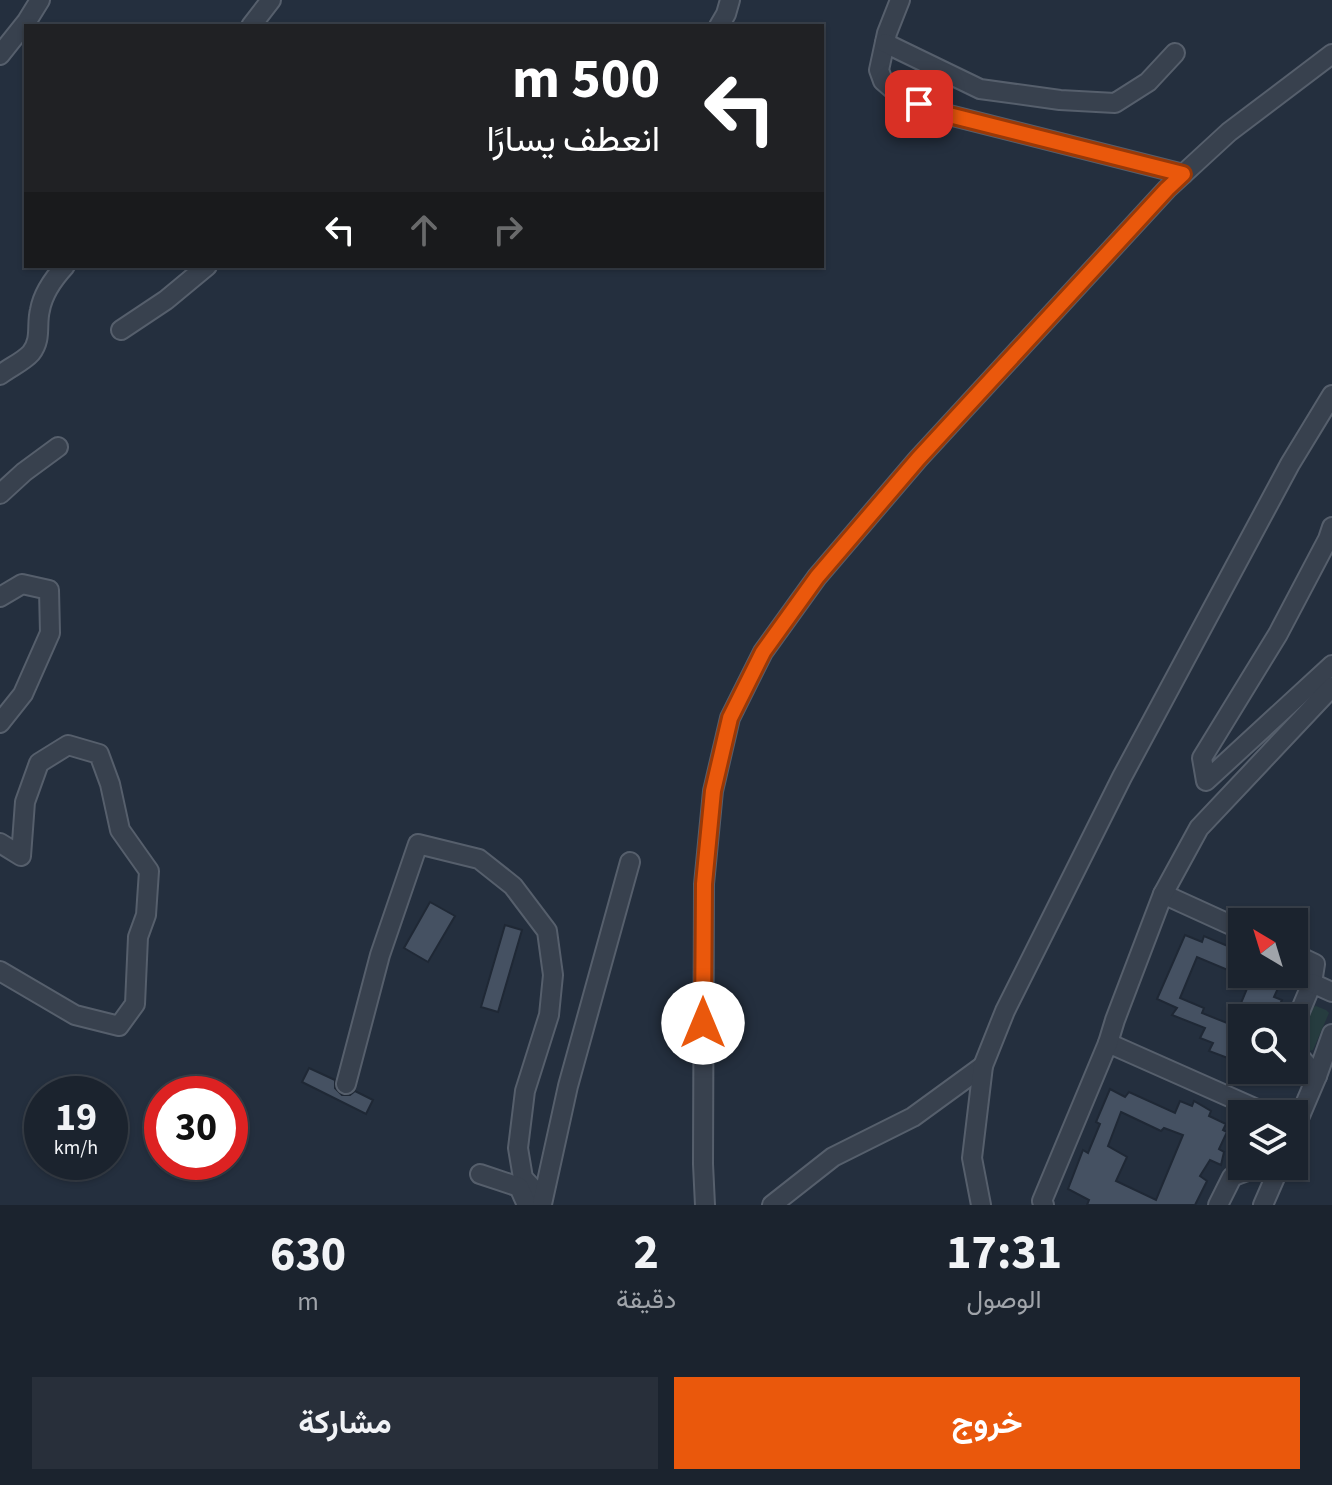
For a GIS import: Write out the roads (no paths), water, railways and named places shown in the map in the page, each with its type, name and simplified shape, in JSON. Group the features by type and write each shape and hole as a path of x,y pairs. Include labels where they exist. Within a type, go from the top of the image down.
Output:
{"street":[{"path":"25,24 40,0"},
{"path":"253,24 271,0"},
{"path":"720,24 730,0"},
{"path":"900,0 879,70 883,81 897,93 945,114 1183,174"},
{"path":"0,55 24,25"},
{"path":"885,43 980,89 1060,100 1115,103 1148,82 1175,53"},
{"path":"705,1205 704,884 713,791 730,718 763,652 817,577 918,459 1167,189 1229,132 1332,54"},
{"path":"0,375 33,351 38,341 39,312 43,300 63,268"},
{"path":"121,330 166,300 205,268"},
{"path":"981,1205 972,1158 983,1066 1005,1011 1122,777 1290,464 1332,395"},
{"path":"0,494 58,447"},
{"path":"1332,527 1278,634 1202,758 1206,781 1332,665"},
{"path":"0,597 22,584 49,590 50,633 23,694 0,723"},
{"path":"1044,1205 1042,1201 1108,1043 1163,894 1199,828 1332,687"},
{"path":"0,843 21,856 25,802 39,763 68,745 99,754 110,784 120,830 149,871 146,915 138,937 135,1004 119,1026 75,1015 0,971"},
{"path":"346,1084 380,955 418,844 479,859 513,886 547,931 553,975 549,1015 525,1091 518,1148 523,1178 537,1203"},
{"path":"1,865 17,854"},
{"path":"537,1203 630,862"},
{"path":"1163,894 1228,924"},
{"path":"1303,1004 1312,983 1315,964 1308,961"},
{"path":"1312,983 1332,992"},
{"path":"1307,1100 1332,1034"},
{"path":"1108,1043 1236,1100"},
{"path":"772,1205 833,1157 913,1117 983,1066"},
{"path":"1308,1066 1317,1076"},
{"path":"480,1174 519,1187 537,1203"},
{"path":"1218,1205 1230,1180"},
{"path":"1263,1205 1274,1180"}]}
